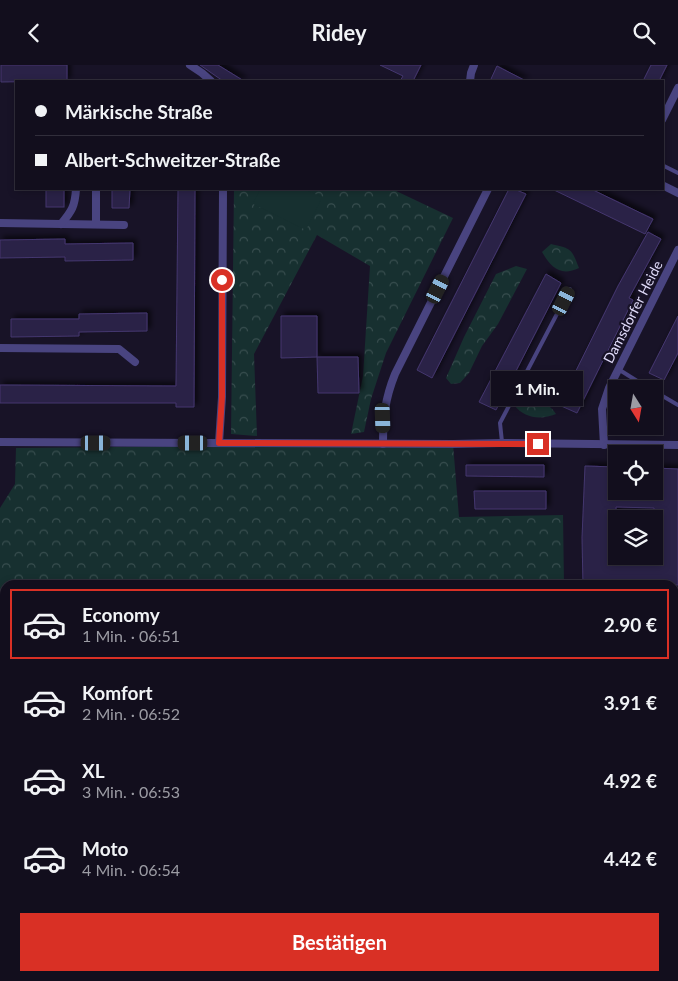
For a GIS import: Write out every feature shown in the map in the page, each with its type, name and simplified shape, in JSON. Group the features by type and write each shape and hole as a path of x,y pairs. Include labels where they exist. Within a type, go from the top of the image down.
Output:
{"street":[{"path":"190,65 210,80"},
{"path":"470,80 470,73 474,65"},
{"path":"664,116 678,88"},
{"path":"664,186 678,193"},
{"path":"61,224 76,202 76,190"},
{"path":"96,190 96,224"},
{"path":"219,443 222,397 223,190"},
{"path":"383,444 385,403 395,374 487,190"},
{"path":"0,223 124,225"},
{"name":"Damsdorfer Heide","path":"604,445 602,409 618,369 678,250"},
{"path":"0,348 119,349 135,362"},
{"path":"0,442 678,445"}],"lane":[{"path":"664,166 678,173"},
{"path":"502,443 500,423 570,289"},
{"path":"618,369 636,380"},
{"path":"663,396 678,405"}],"green space":[{"path":"234,190 394,190 453,218 386,353 371,399 364,432 351,434 363,376 370,266 317,235 254,354 257,436 231,434"},
{"path":"260,190 306,190 322,197 306,230 253,204"},
{"path":"551,244 570,250 579,268 572,271 561,271 553,266 542,252"},
{"path":"516,266 527,269 498,324 482,346 469,373 460,383 451,384 446,378 464,337 496,274"},
{"path":"526,399 543,403 556,414 545,417 528,416 514,405"},
{"path":"453,444 459,517 563,515 564,580 0,580 0,508 15,484 16,448"}],"building":[{"path":"1,65 67,65 67,80 15,80 15,82 1,82"},
{"path":"200,65 218,65 242,80 222,80"},
{"path":"380,65 421,65 414,80 401,80 403,76"},
{"path":"651,65 667,65 660,80 644,80"},
{"path":"497,66 524,80 493,80 491,79"},
{"path":"46,190 64,190 64,207 46,207"},
{"path":"112,190 130,190 129,208 112,208"},
{"path":"178,190 195,190 194,407 176,407 176,403 0,403 0,385 176,386"},
{"path":"508,190 516,190 526,194 432,378 417,370"},
{"path":"554,190 593,190 653,219 645,234"},
{"path":"648,232 661,239 629,298 633,300 577,413 559,405 618,286"},
{"path":"65,239 65,244 133,243 133,260 65,261 65,257 0,258 0,240"},
{"path":"546,274 561,283 496,410 479,402"},
{"path":"147,313 147,331 79,332 79,336 11,337 11,319 79,319 79,314"},
{"path":"281,316 317,316 317,357 281,358"},
{"path":"678,316 678,353 664,380 649,373"},
{"path":"317,357 358,357 359,393 318,393"},
{"path":"466,465 544,465 544,477 466,476"},
{"path":"585,466 608,467 608,500 663,500 663,468 678,469 678,580 583,580 582,538"},
{"path":"474,491 546,491 546,509 475,509"}],"route":[{"path":"222,280 222,397 219,443 538,444"}]}
